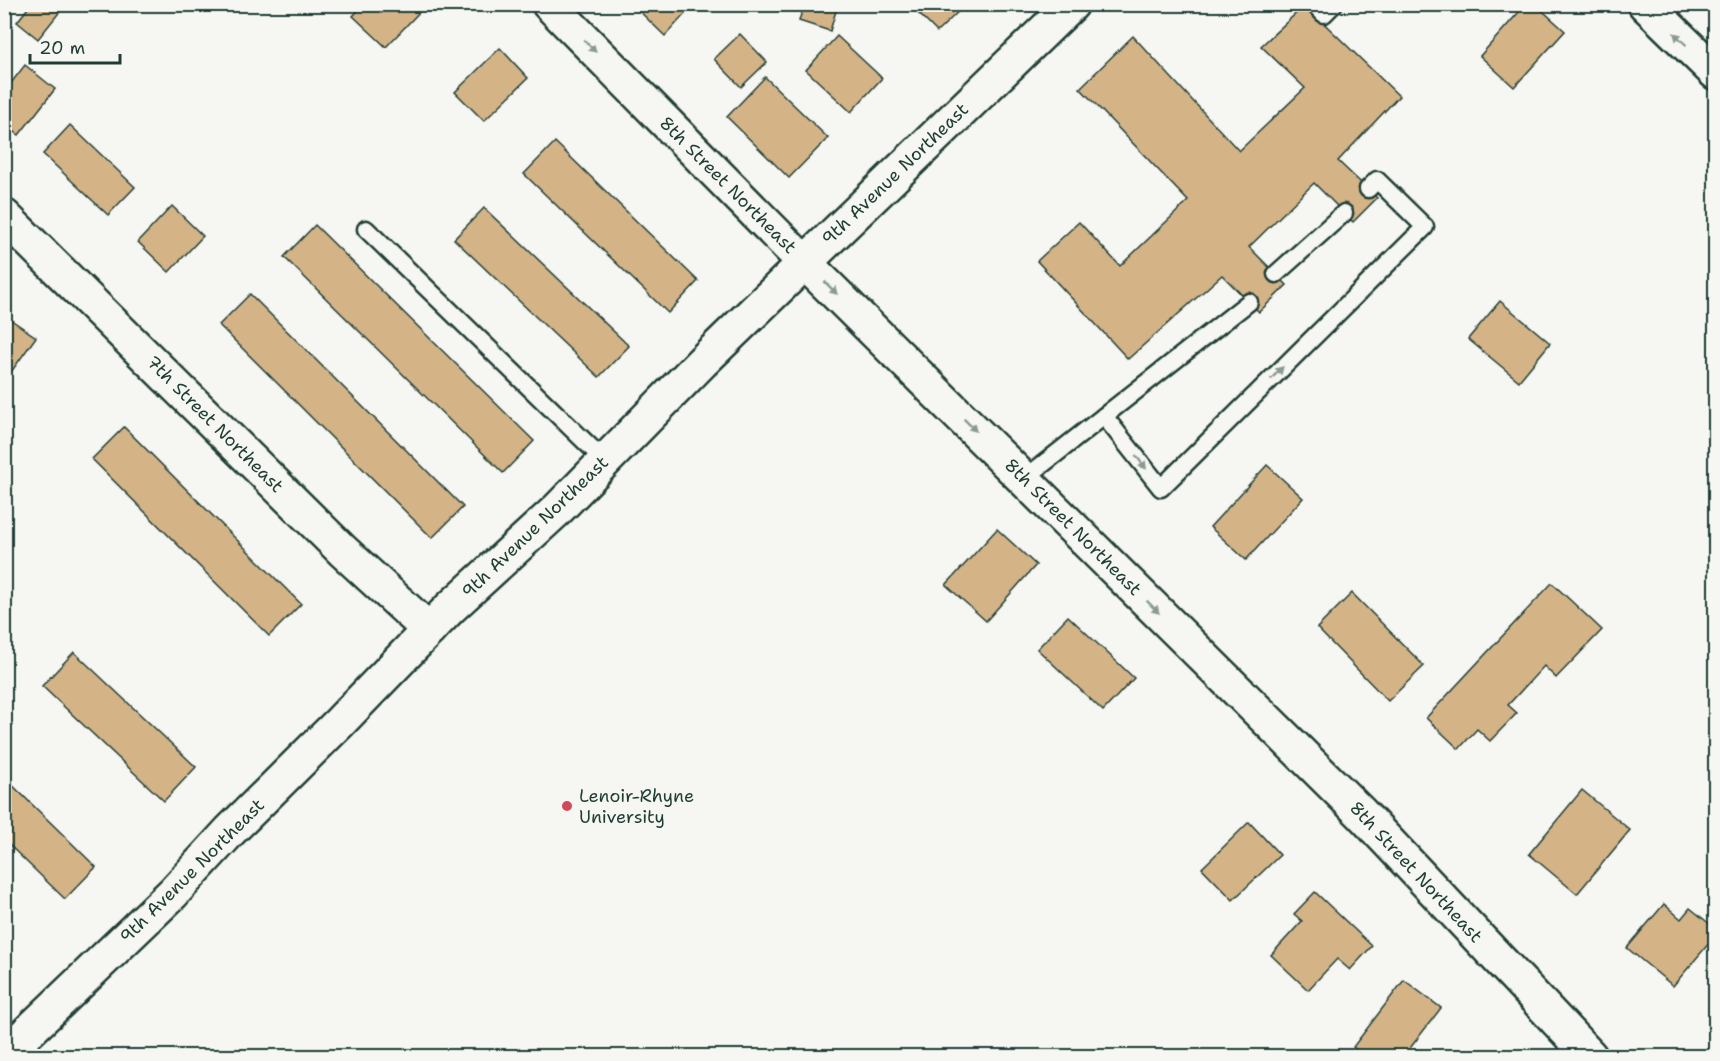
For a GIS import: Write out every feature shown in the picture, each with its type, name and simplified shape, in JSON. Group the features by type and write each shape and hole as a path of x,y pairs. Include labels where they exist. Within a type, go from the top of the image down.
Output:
{"street":[{"name":"8th Street Northeast","path":"549,4 804,262 1361,813 1590,1056"},
{"name":"9th Avenue Northeast","path":"4,1055 173,893 230,831 333,730 429,630 557,510 702,362 1072,4"},
{"path":"1660,8 1716,73"},
{"name":"7th Street Northeast","path":"4,216 343,551 429,630"}],"lane":[{"path":"1104,416 1161,488 1425,227 1377,180 1368,189"},
{"path":"1276,274 1344,213"},
{"path":"366,229 605,461"},
{"path":"1024,479 1249,302"}],"building":[{"path":"31,4 66,4 38,39 17,22"},
{"path":"364,4 427,4 386,47 353,16"},
{"path":"632,4 694,4 665,36"},
{"path":"804,4 838,4 830,31 799,21"},
{"path":"909,4 955,4 960,10 937,32"},
{"path":"1526,4 1535,4 1565,31 1514,87 1480,56"},
{"path":"1305,5 1399,96 1338,161 1377,198 1353,222 1314,183 1249,247 1287,285 1259,312 1222,275 1128,359 1037,261 1079,222 1120,266 1188,201 1080,88 1133,36 1239,151 1305,88 1261,46"},
{"path":"740,34 767,62 741,87 714,59"},
{"path":"837,36 882,78 851,112 806,70"},
{"path":"500,48 528,78 484,121 455,92"},
{"path":"25,65 55,89 19,135 4,124 4,92"},
{"path":"765,77 828,138 789,178 727,117"},
{"path":"70,125 135,187 108,215 43,154"},
{"path":"555,142 698,281 668,313 524,174"},
{"path":"172,206 203,236 169,272 138,242"},
{"path":"484,208 629,346 599,377 454,239"},
{"path":"315,225 534,441 503,473 284,257"},
{"path":"250,294 463,507 432,538 219,325"},
{"path":"1500,301 1550,343 1519,381 1468,339"},
{"path":"4,315 36,337 4,382"},
{"path":"124,427 301,604 269,636 92,459"},
{"path":"1267,465 1303,498 1246,560 1210,527"},
{"path":"997,529 1036,565 986,621 946,585"},
{"path":"1552,583 1602,630 1556,678 1544,666 1508,705 1517,713 1490,741 1477,729 1459,749 1426,718"},
{"path":"1352,593 1424,666 1388,701 1317,628"},
{"path":"1068,616 1134,678 1103,711 1037,649"},
{"path":"74,652 196,767 164,801 42,686"},
{"path":"4,777 96,867 65,899 4,840"},
{"path":"1582,790 1630,830 1577,894 1529,854"},
{"path":"1249,822 1280,855 1233,900 1202,868"},
{"path":"1315,892 1372,946 1350,970 1337,959 1308,990 1271,955 1302,921 1294,914"},
{"path":"1664,904 1681,919 1690,908 1716,929 1716,935 1673,986 1627,948"},
{"path":"1404,980 1441,1008 1404,1056 1365,1056 1353,1047"}],"place":[{"name":"Lenoir-Rhyne University","path":"567,806"}]}
